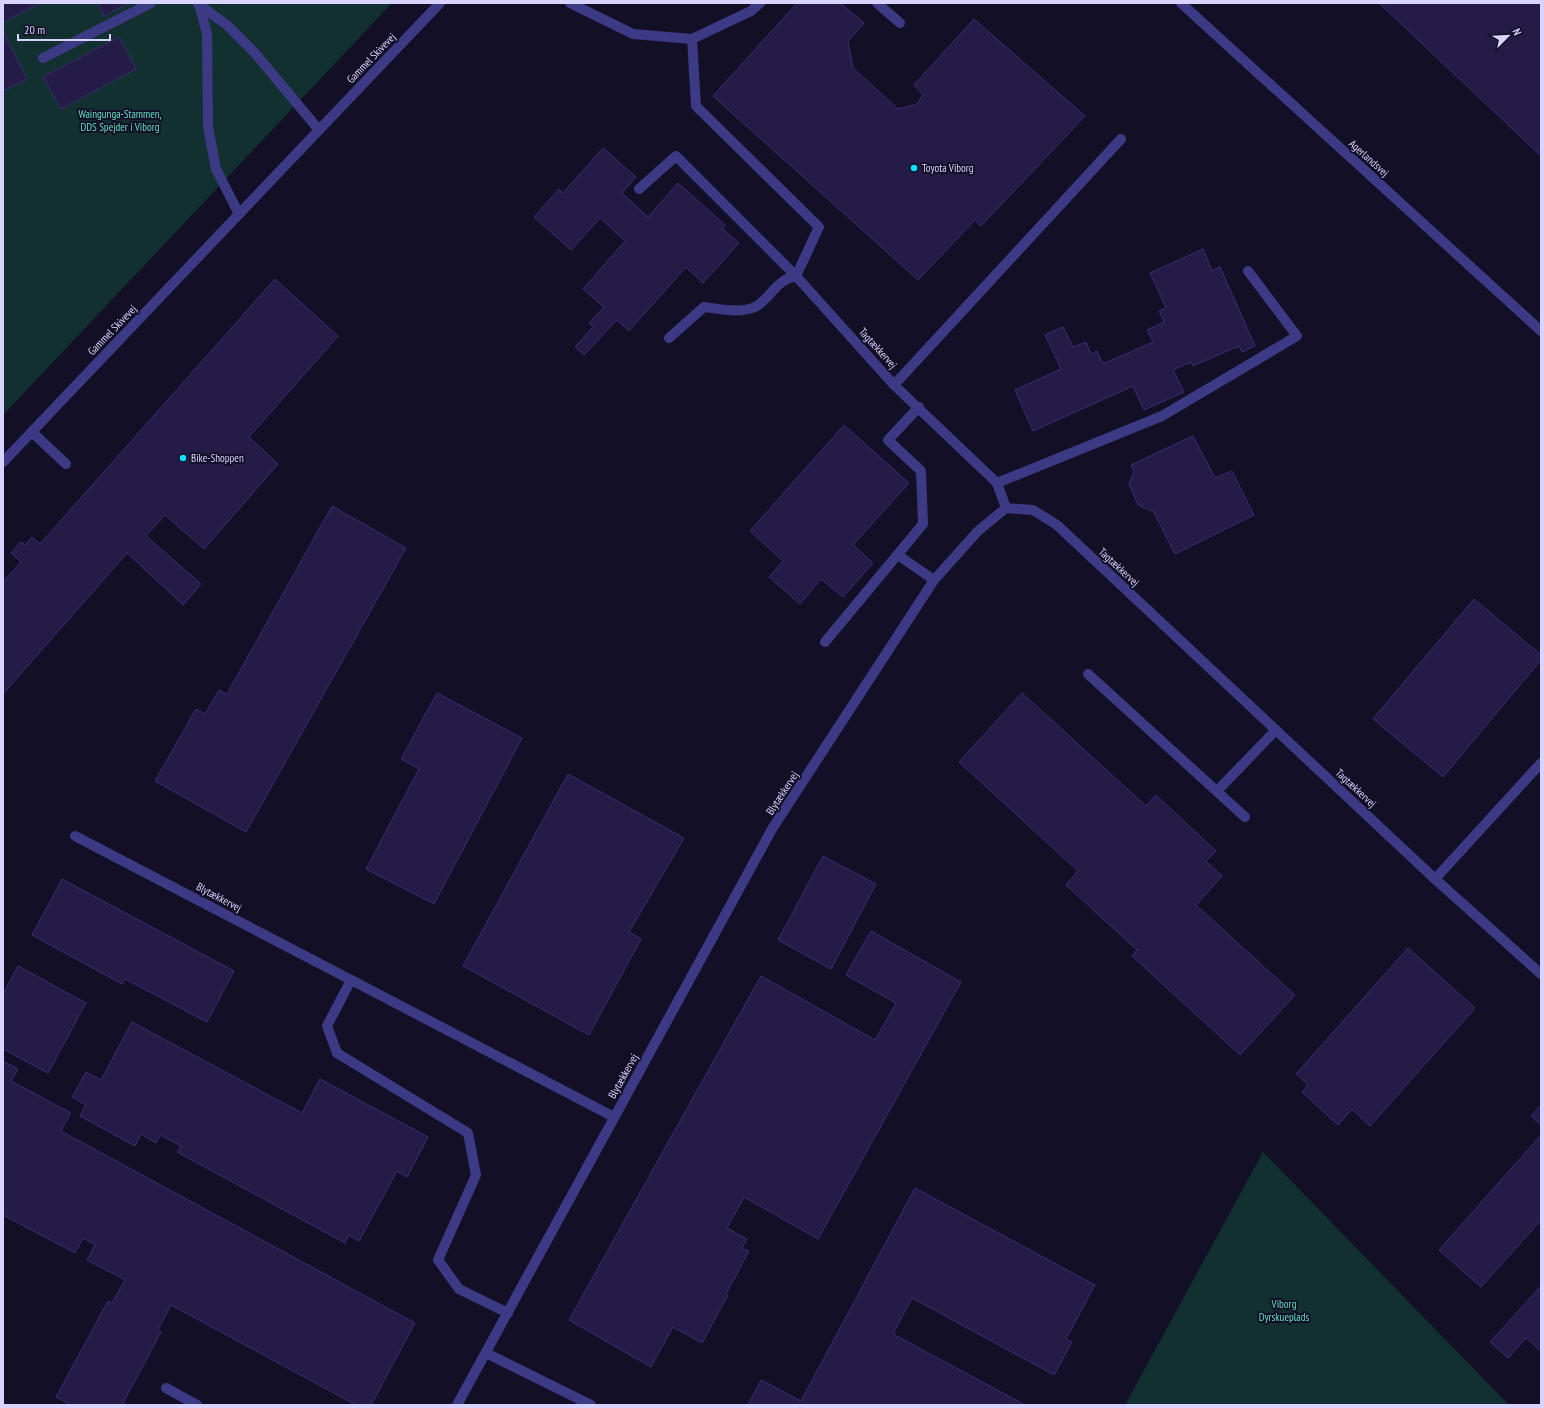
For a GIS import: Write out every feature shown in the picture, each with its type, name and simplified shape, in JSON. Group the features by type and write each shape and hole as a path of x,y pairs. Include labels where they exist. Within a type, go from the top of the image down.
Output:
{"street":[{"path":"43,58 151,3"},
{"name":"Gammel Skivevej","path":"3,462 440,3"},
{"path":"570,3 633,34 692,39 751,11 760,3"},
{"path":"877,3 900,23"},
{"name":"Agerlandsvej","path":"1181,3 1541,332"},
{"path":"198,4 227,25 272,74 319,130"},
{"path":"198,4 207,34 208,127 216,169 239,214"},
{"path":"669,338 704,307 732,311 756,306 785,278 796,276 819,227 696,106 692,39"},
{"path":"894,385 1121,139"},
{"name":"Tagtækkervej","path":"639,189 676,156 796,276 894,385 919,407 997,483 1006,508 1033,510 1057,525 1435,879 1541,974"},
{"path":"997,483 1162,416 1297,336 1248,271"},
{"path":"825,642 923,524 921,471 888,440 919,407"},
{"path":"32,432 66,464"},
{"name":"Blytækkervej","path":"457,1405 772,830 934,580 978,530 1006,508"},
{"path":"898,555 934,580"},
{"path":"1088,674 1245,817"},
{"path":"1217,790 1276,730"},
{"path":"1435,879 1541,763"},
{"name":"Blytækkervej","path":"75,836 614,1117"},
{"path":"351,980 327,1026 337,1052 468,1133 476,1175 438,1260 459,1289 508,1313"},
{"path":"486,1353 591,1405"},
{"path":"166,1388 197,1405"}],"green space":[{"name":"Waingunga-Stammen, DDS Spejder i Viborg","path":"3,3 392,3 3,415"},
{"name":"Viborg Dyrskueplads","path":"1263,1152 1509,1405 1125,1405"}],"building":[{"path":"3,3 41,3 3,22"},
{"path":"98,3 129,3 104,16"},
{"name":"Toyota Viborg","path":"797,3 840,3 864,23 848,41 853,68 898,109 917,104 923,95 914,85 974,19 1085,116 981,226 975,220 918,280 713,96"},
{"path":"1379,3 1541,3 1541,156"},
{"path":"3,31 27,79 3,91"},
{"path":"119,37 136,69 61,109 43,77"},
{"path":"603,148 636,177 622,193 648,217 678,183 725,225 722,228 739,243 703,283 686,267 629,331 617,320 584,355 575,347 593,327 589,323 604,307 583,289 625,241 600,218 571,250 534,217 559,189 563,193"},
{"path":"1203,249 1212,271 1220,267 1255,346 1242,352 1239,346 1193,366 1191,362 1173,370 1184,392 1144,410 1133,386 1033,431 1015,390 1061,369 1045,335 1063,327 1073,347 1086,342 1091,354 1097,351 1103,364 1153,342 1147,330 1164,322 1159,311 1166,308 1150,273"},
{"path":"275,279 338,336 249,437 278,464 204,549 165,515 146,536 201,584 183,605 127,553 3,694 3,582 21,562 11,553 21,542 25,545 32,537 40,544"},
{"path":"844,425 909,483 853,545 873,563 843,597 821,579 800,604 769,577 783,561 750,531"},
{"path":"1193,436 1215,478 1232,471 1254,515 1175,554 1154,512 1138,505 1129,484 1134,472 1131,465"},
{"path":"332,506 406,548 246,832 155,781 196,709 205,714 219,690 227,694"},
{"path":"1474,599 1541,655 1541,660 1443,777 1373,719"},
{"path":"437,693 522,738 434,904 366,869 419,769 401,759"},
{"path":"1022,693 1146,806 1156,795 1216,851 1206,861 1222,876 1196,905 1295,995 1240,1055 1132,956 1137,950 1066,885 1078,871 959,762"},
{"path":"568,774 684,838 629,932 641,939 589,1035 463,966"},
{"path":"823,856 876,884 831,969 778,940"},
{"path":"62,879 234,971 207,1022 125,979 122,984 32,935"},
{"path":"871,931 961,982 818,1239 744,1197 727,1228 747,1239 742,1248 749,1251 726,1294 728,1295 702,1343 673,1327 651,1367 569,1320 761,976 875,1040 896,1003 846,975"},
{"path":"1408,948 1475,1008 1370,1126 1352,1109 1338,1125 1302,1092 1308,1085 1296,1074"},
{"path":"18,966 86,1003 48,1073 3,1049 3,994"},
{"path":"132,1022 302,1113 320,1079 428,1137 407,1177 397,1171 359,1241 349,1235 345,1243 177,1152 181,1146 160,1135 156,1143 141,1134 135,1146 80,1116 86,1105 72,1097 86,1072 101,1080"},
{"path":"3,1061 18,1069 11,1081 71,1113 61,1131 415,1323 371,1405 356,1405 171,1305 158,1330 161,1332 122,1405 71,1405 56,1397 108,1301 112,1303 125,1280 87,1260 95,1245 83,1238 75,1253 3,1215"},
{"path":"1541,1105 1541,1125 1531,1116"},
{"path":"1541,1135 1541,1220 1481,1287 1439,1250"},
{"path":"915,1188 1095,1285 1066,1339 1072,1342 1054,1375 912,1298 893,1334 1025,1405 748,1405 761,1380 801,1401"},
{"path":"1541,1286 1541,1351 1526,1338 1508,1358 1490,1342"}],"place":[{"name":"Toyota Viborg","path":"914,168"},
{"name":"Bike-Shoppen","path":"183,458"}]}
